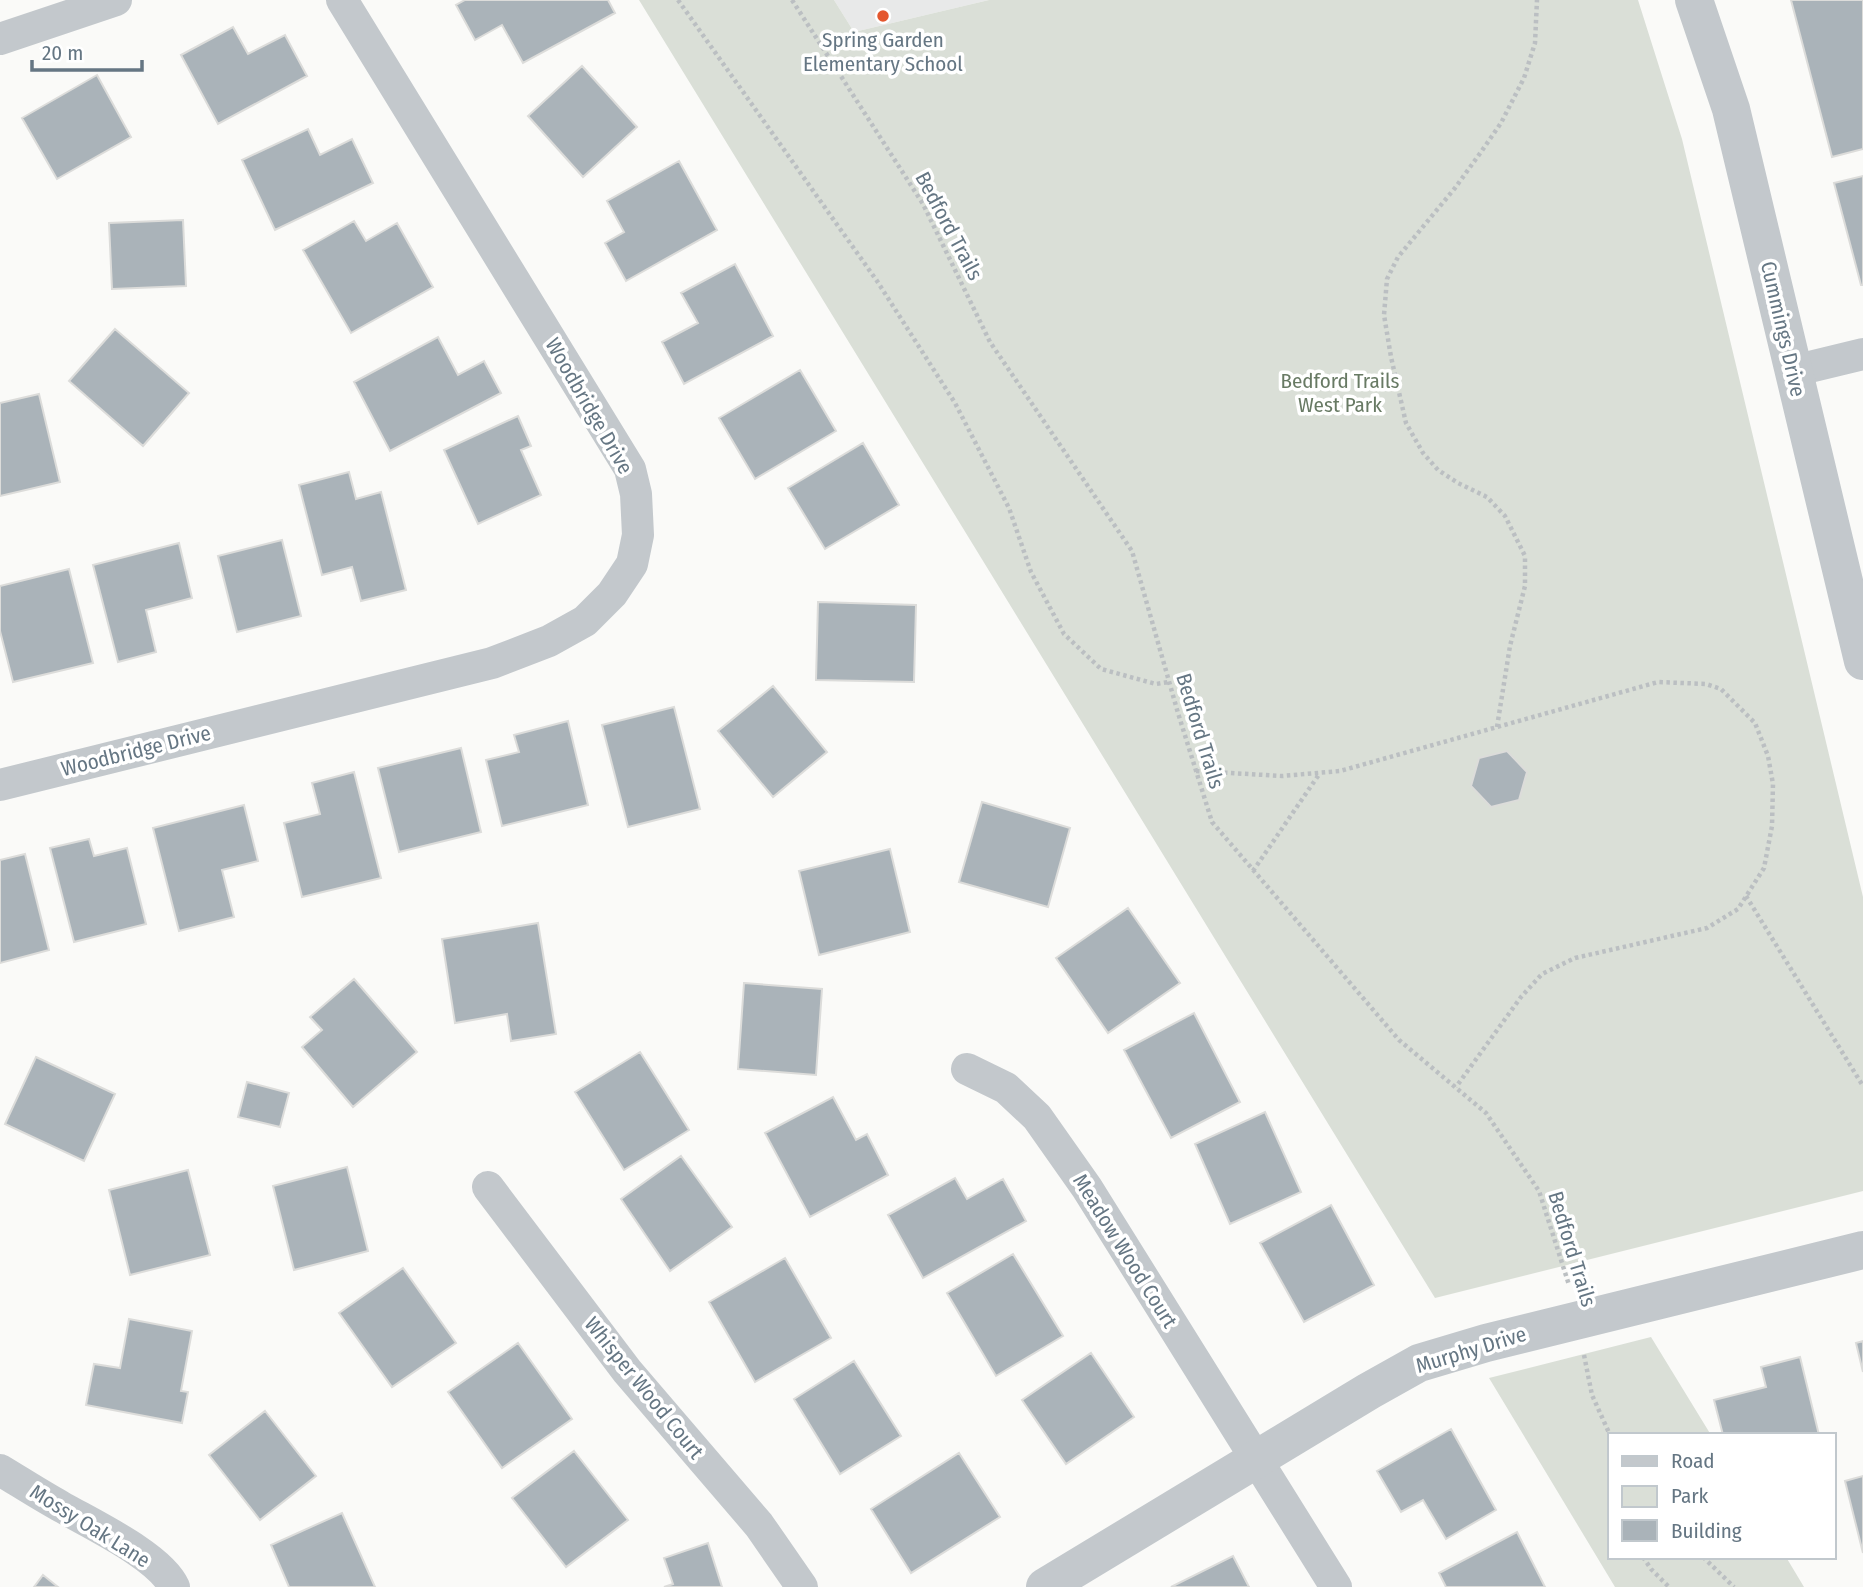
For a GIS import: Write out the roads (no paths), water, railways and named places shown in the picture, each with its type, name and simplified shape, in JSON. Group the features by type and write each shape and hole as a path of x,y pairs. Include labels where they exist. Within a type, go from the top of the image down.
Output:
{"street":[{"path":"0,39 116,0"},
{"name":"Woodbridge Drive","path":"0,785 492,663 549,641 585,621 612,594 632,564 638,535 636,494 630,469 342,0"},
{"name":"Cummings Drive","path":"1694,0 1731,109 1863,661"},
{"path":"1793,371 1863,354"},
{"name":"Meadow Wood Court","path":"967,1069 1006,1088 1037,1117 1087,1188 1336,1587"},
{"name":"Whisper Wood Court","path":"488,1187 627,1371 759,1525 802,1587"},
{"name":"Murphy Drive","path":"1045,1587 1419,1363 1486,1343 1863,1250"},
{"name":"Mossy Oak Lane","path":"0,1470 139,1551 171,1580 174,1587"}],"place":[{"name":"Spring Garden Elementary School","path":"883,16"}],"park label":[{"name":"Bedford Trails West Park","path":"1340,393"}]}
